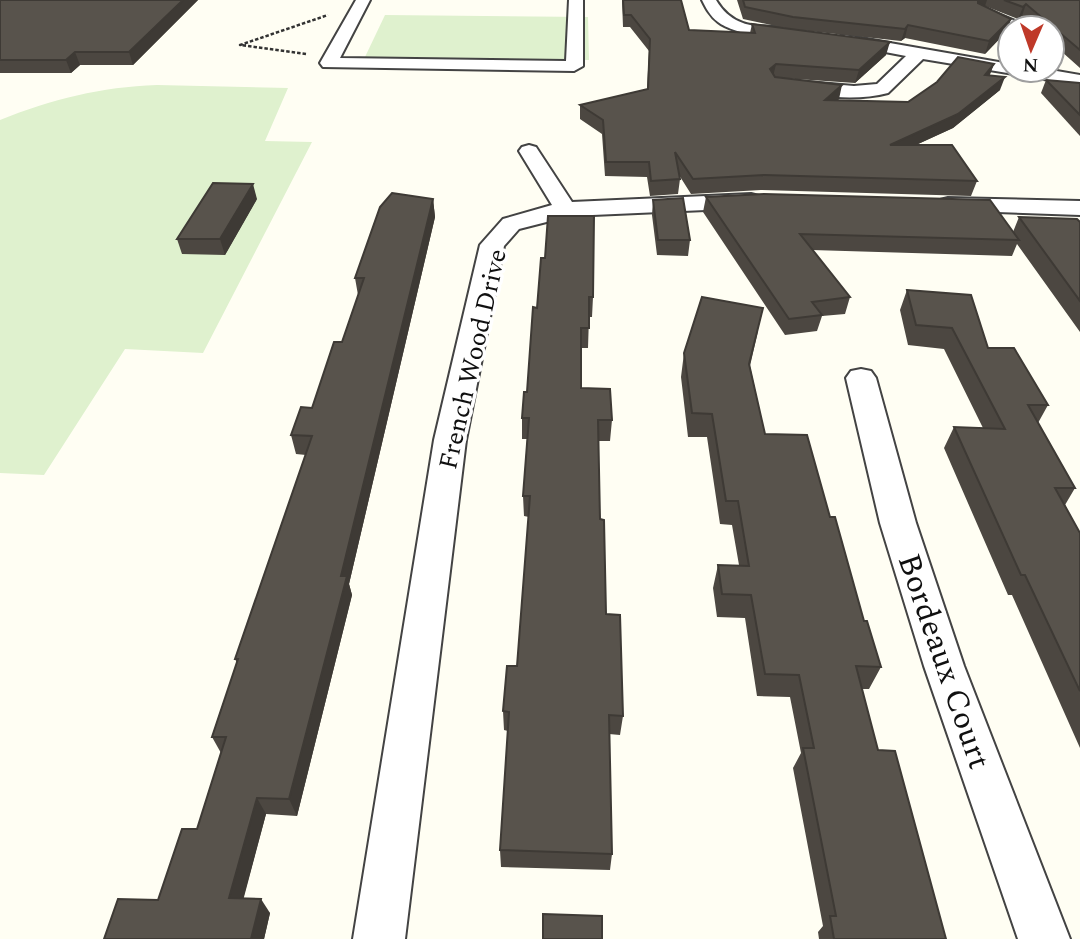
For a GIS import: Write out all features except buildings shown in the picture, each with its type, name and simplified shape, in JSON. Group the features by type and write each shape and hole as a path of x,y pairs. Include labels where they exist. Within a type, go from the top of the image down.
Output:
{"street":[{"path":"363,0 329,63 573,66 576,0"},
{"path":"709,0 713,11 737,26 920,52 996,66"},
{"path":"984,13 996,18"},
{"path":"779,84 854,92 883,89 920,52"},
{"path":"529,151 566,210"},
{"name":"French Wood Drive","path":"379,939 450,440 492,245 511,224 545,213 775,201"},
{"path":"914,204 1080,208"},
{"name":"Bordeaux Court","path":"861,378 898,523 927,614 1044,939"}],"path":[{"path":"310,54 240,44 337,12"}],"green space":[{"path":"385,15 588,17 589,60 365,57"},
{"path":"157,85 288,88 265,141 312,142 203,353 125,349 44,475 0,473 0,120 77,95 116,88"}]}
